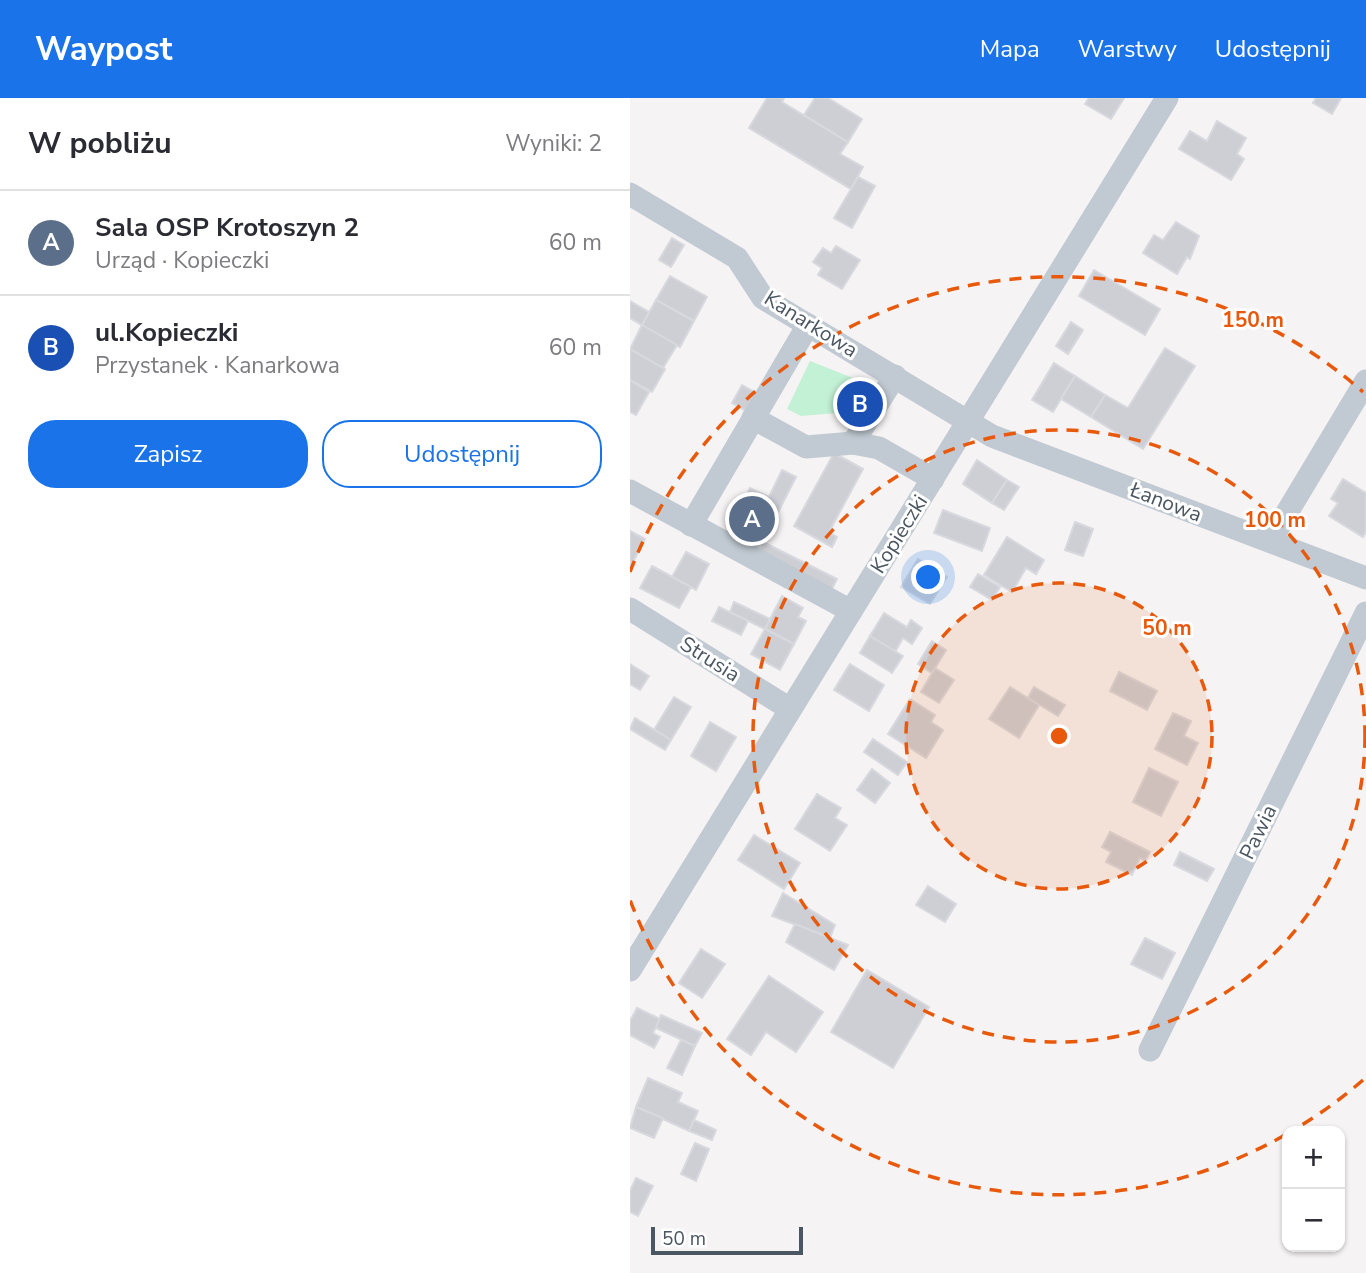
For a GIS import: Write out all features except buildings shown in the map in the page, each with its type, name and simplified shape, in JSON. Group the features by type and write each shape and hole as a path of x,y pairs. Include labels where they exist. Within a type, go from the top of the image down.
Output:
{"street":[{"name":"Kopieczki","path":"630,970 1167,98"},
{"name":"Kanarkowa","path":"630,194 737,258 763,298 968,422"},
{"path":"691,525 808,325"},
{"path":"853,443 895,376"},
{"path":"1270,541 1366,381"},
{"path":"753,418 806,447 853,443 879,448 933,479"},
{"name":"Łanowa","path":"968,422 992,436 1366,578"},
{"path":"630,491 851,611"},
{"name":"Strusia","path":"630,609 790,709"},
{"name":"Pawia","path":"1150,1050 1366,613"}],"green space":[{"path":"810,361 853,378 837,413 801,416 787,409"}],"place":[{"name":"ul.Kopieczki","path":"860,404"},
{"name":"Sala OSP Krotoszyn 2","path":"752,519"}]}
